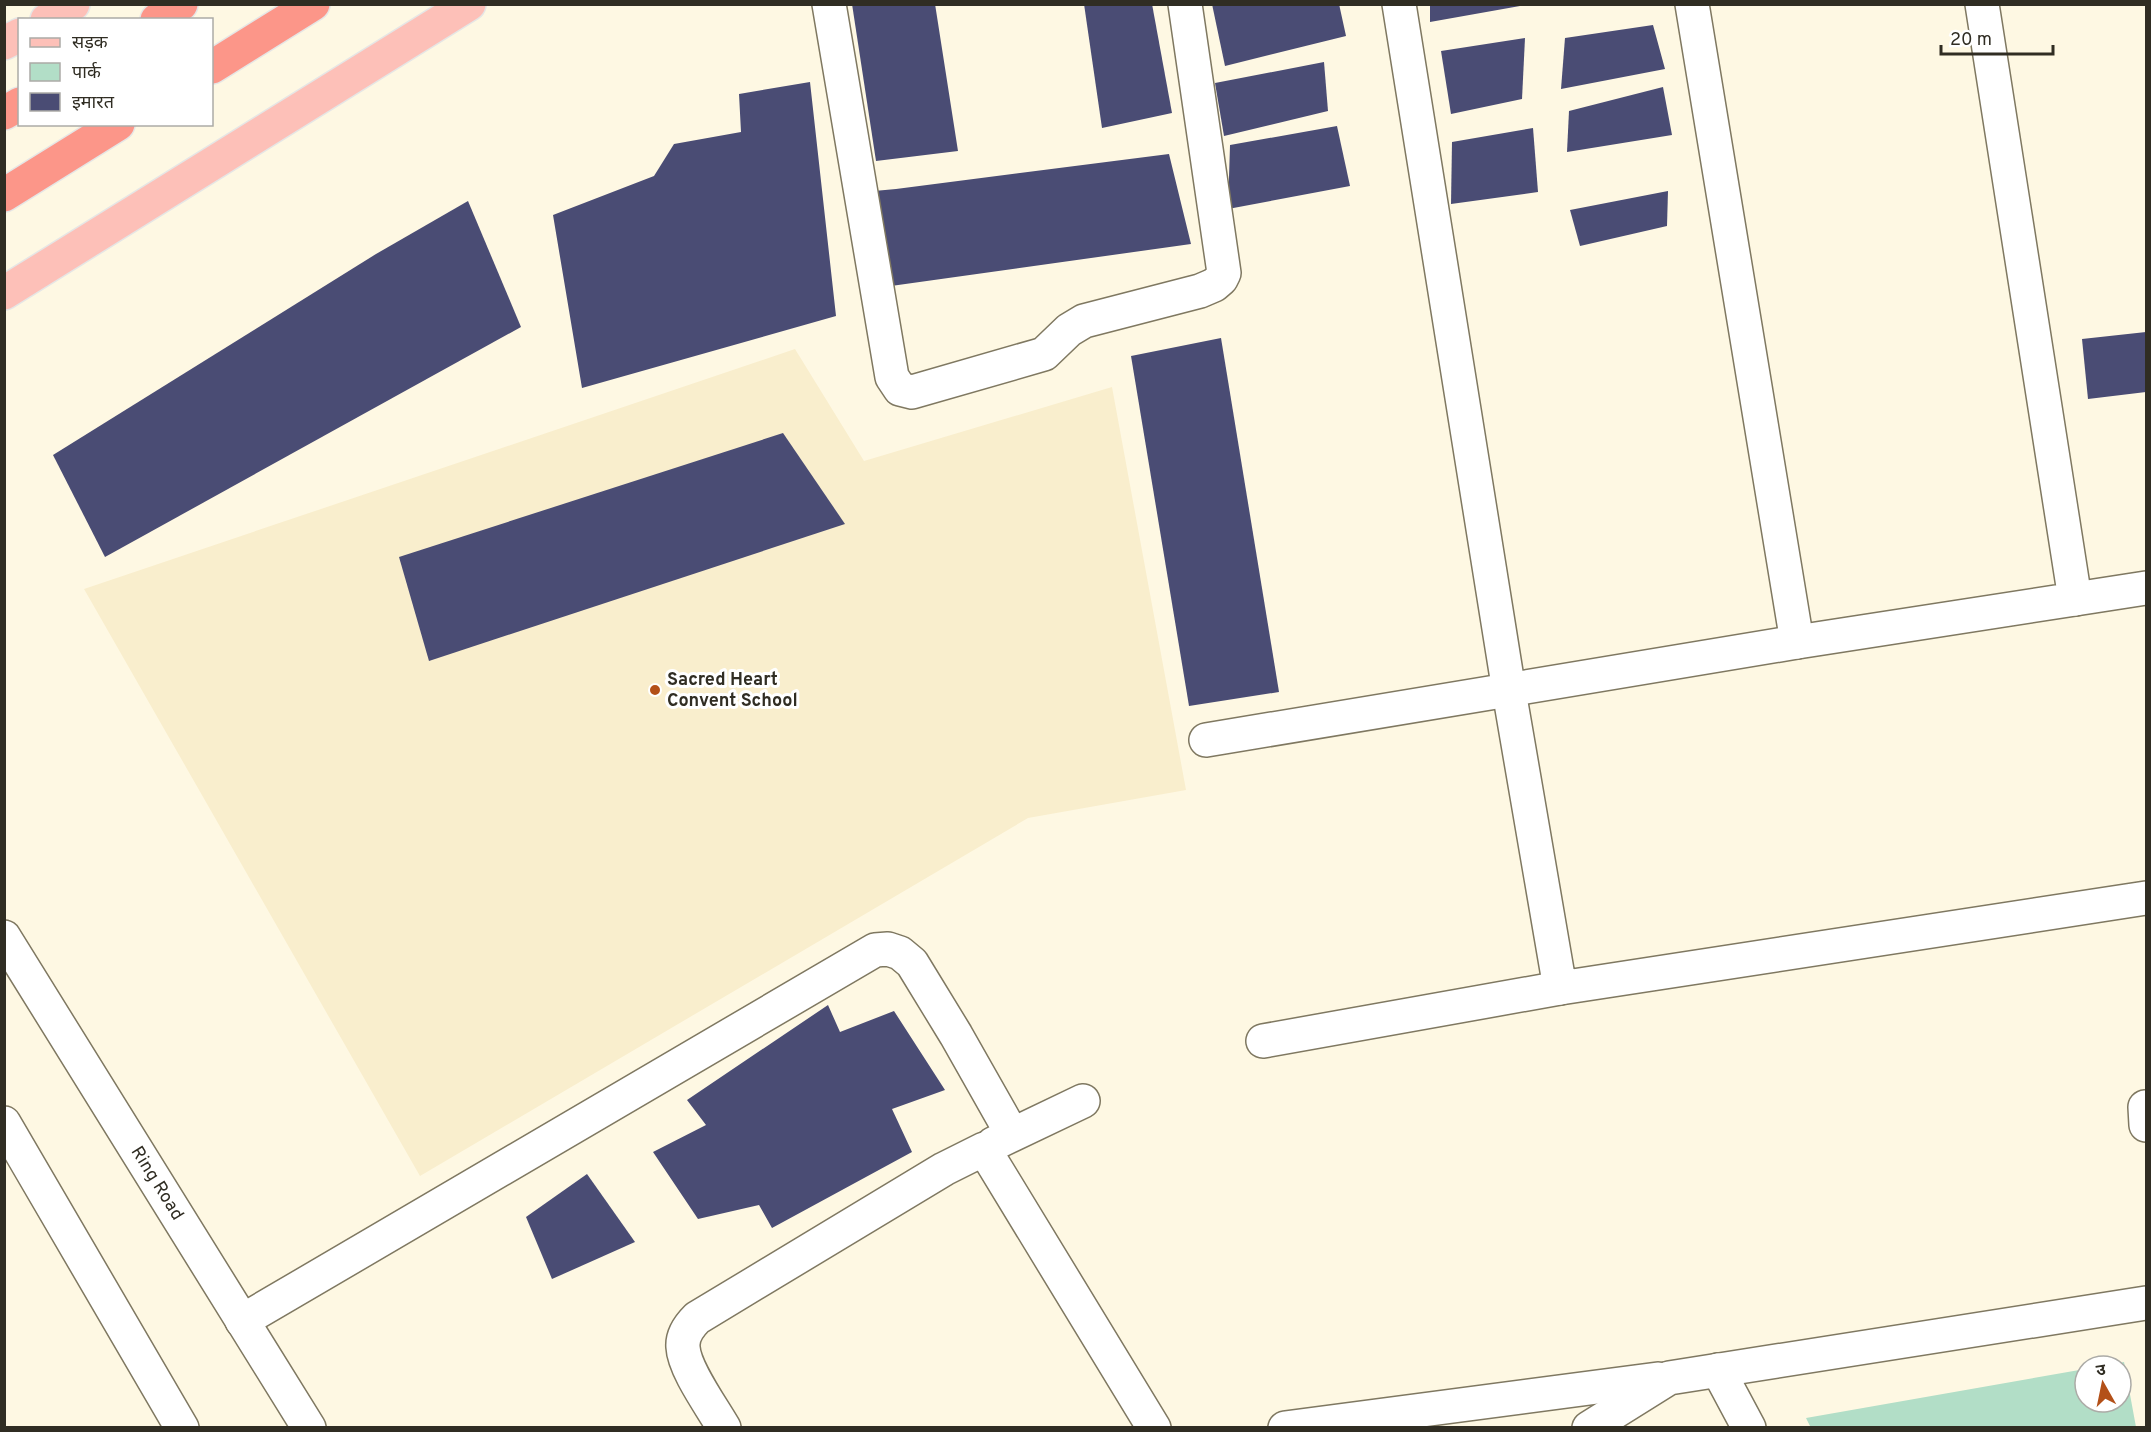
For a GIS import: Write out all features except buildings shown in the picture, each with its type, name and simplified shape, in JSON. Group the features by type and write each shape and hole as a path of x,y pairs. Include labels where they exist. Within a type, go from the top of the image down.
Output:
{"highway":[{"path":"160,18 181,4"},
{"path":"213,66 313,4"},
{"path":"4,113 18,105"},
{"path":"4,195 115,126"}],"main road":[{"path":"50,18 73,4"},
{"path":"4,293 469,4"},
{"path":"4,43 18,36"}],"street":[{"path":"829,4 892,377 900,389 912,392 1044,354 1069,330 1084,321 1200,291 1221,279 1224,273 1185,4"},
{"path":"1399,4 1509,690 1560,988"},
{"path":"1692,4 1797,642"},
{"path":"1982,4 2075,599"},
{"path":"1206,740 1797,642 2146,588"},
{"path":"1263,1041 1560,988 2146,897"},
{"name":"Ring Road","path":"4,937 309,1428"},
{"path":"242,1321 875,950 888,949 900,953 912,963 1012,1134"},
{"path":"724,1428 688,1366 682,1346 686,1330 697,1318 944,1169 1083,1101"},
{"path":"4,1123 182,1428"},
{"path":"984,1149 1154,1428"},
{"path":"1285,1428 1669,1378 2146,1303"},
{"path":"1718,1370 1749,1428"},
{"path":"1589,1428 1669,1378"}],"shaded area":[{"name":"Sacred Heart Convent School","path":"795,349 864,461 1112,387 1186,790 1028,818 420,1176 84,589"}],"green space":[{"path":"2073,1371 2073,1414 2133,1414 2133,1411 2136,1427 1811,1428 1806,1418"}],"place":[{"name":"Sacred Heart Convent School","path":"655,690"}]}
